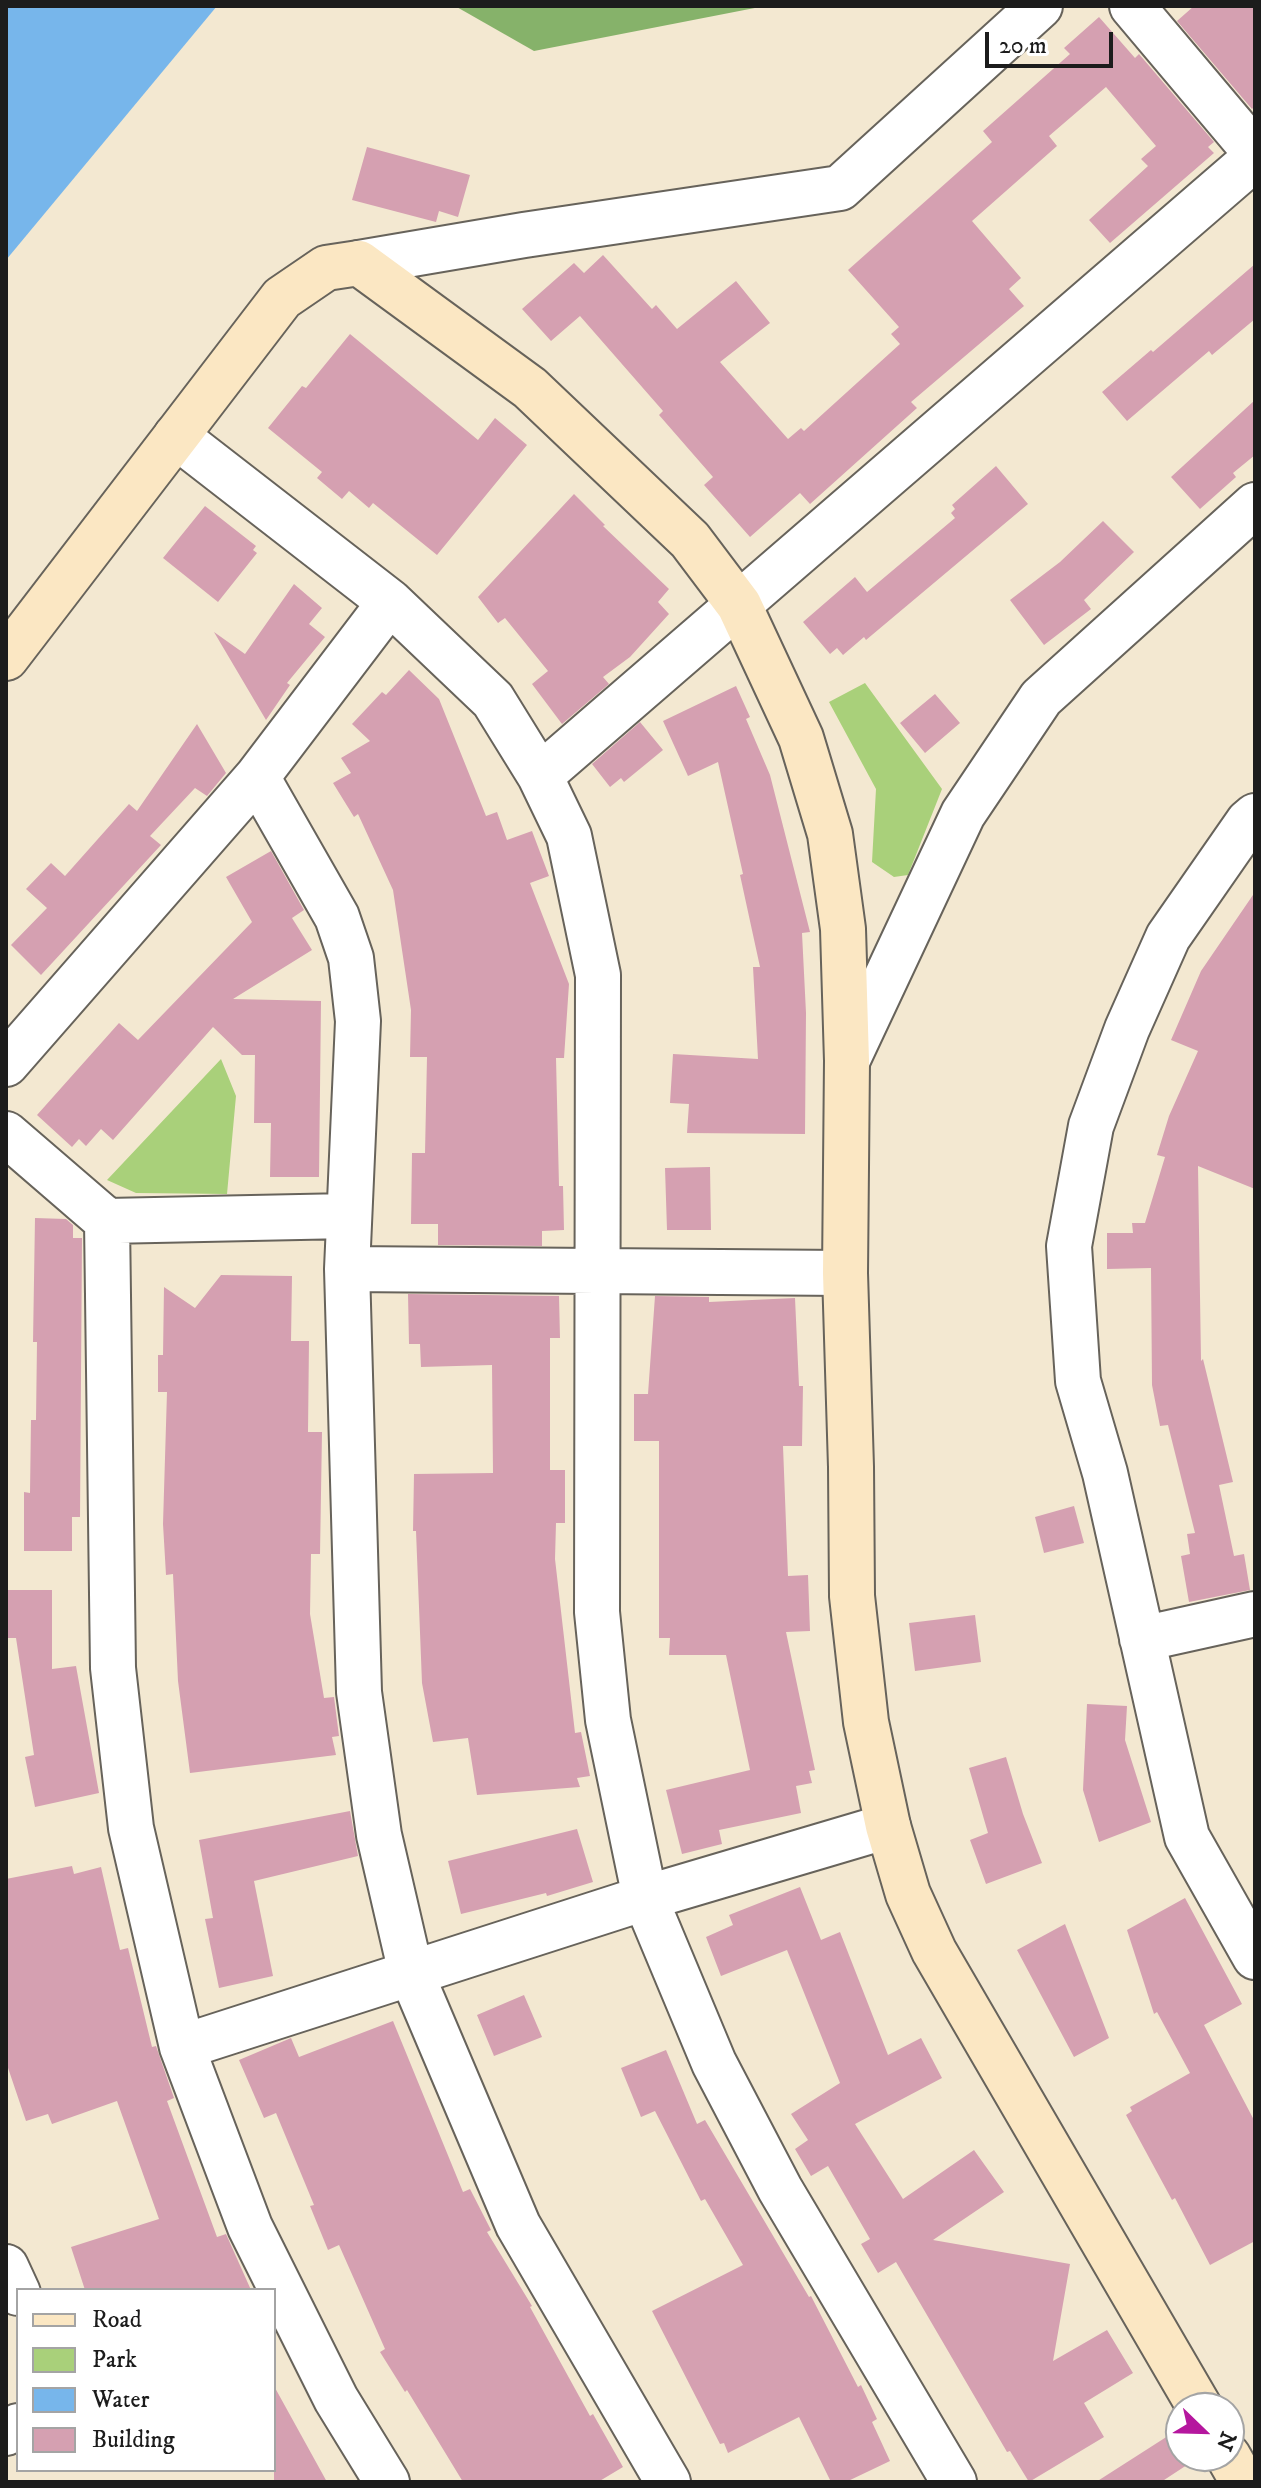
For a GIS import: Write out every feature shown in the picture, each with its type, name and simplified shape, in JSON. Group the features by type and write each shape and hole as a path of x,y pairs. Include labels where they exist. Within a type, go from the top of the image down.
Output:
{"street":[{"path":"6,658 282,298 326,268 840,188 1040,6"},
{"path":"1132,6 1255,152"},
{"path":"540,776 1255,158"},
{"path":"359,263 530,388 690,540 739,605 801,738 830,834 843,929 847,1061 845,1273 852,1596 866,1722 888,1826 908,1894 934,1951 1191,2392"},
{"path":"176,436 390,602 493,700 540,776 569,836 598,975 597,1612 608,1720 645,1898 714,2063 780,2189 954,2482"},
{"path":"847,1061 963,814 1041,698 1255,505"},
{"path":"6,1064 257,777 390,602"},
{"path":"257,777 337,917 351,958 358,1021 347,1269 359,1692 379,1835 411,1973 518,2225 668,2482"},
{"path":"1253,822 1168,937 1127,1029 1091,1126 1069,1246 1078,1381 1105,1473 1187,1837 1255,1957"},
{"path":"6,1134 107,1221 348,1216"},
{"path":"107,1221 113,1668 131,1828 182,2047 250,2227 336,2399 387,2482"},
{"path":"347,1269 845,1273"},
{"path":"1142,1639 1255,1614"},
{"path":"182,2047 645,1898 888,1826"},
{"path":"6,2267 16,2289"}],"green space":[{"path":"455,6 765,6 534,51"},
{"path":"865,683 942,789 908,875 894,877 872,862 876,789 829,702"},
{"path":"221,1059 236,1096 227,1194 136,1193 107,1180"}],"water":[{"path":"6,6 217,6 6,260"}],"building":[{"path":"1194,6 1255,6 1255,106 1252,109 1177,21"},
{"path":"1099,17 1135,58 1139,54 1214,142 1208,147 1214,153 1110,243 1089,220 1148,166 1141,159 1156,146 1106,87 1049,136 1057,146 972,221 1021,278 1009,289 1024,306 911,402 917,408 810,504 800,493 750,537 704,485 713,477 659,415 663,411 580,316 551,341 522,309 574,263 584,273 603,255 652,309 656,305 677,329 736,281 770,323 720,362 788,439 801,428 804,431 900,344 891,334 899,327 848,270 992,142 983,131 1070,54 1064,48"},
{"path":"367,147 470,175 458,217 439,211 436,222 352,200"},
{"path":"1255,264 1255,319 1212,355 1209,351 1127,421 1102,392"},
{"path":"350,334 478,440 495,418 527,445 437,555 373,503 369,508 349,491 342,499 317,478 322,472 268,428"},
{"path":"1255,400 1255,455 1233,473 1236,477 1200,509 1171,477"},
{"path":"996,466 1028,504 866,640 864,637 843,655 837,648 830,654 803,622 855,577 867,592 955,518 951,513 955,509 952,505"},
{"path":"574,494 669,589 658,602 669,614 630,657 603,677 609,684 562,724 532,684 548,671 505,618 498,623 478,597"},
{"path":"205,506 256,546 253,550 257,553 218,602 163,558"},
{"path":"1103,521 1134,552 1084,600 1091,609 1044,645 1010,600 1060,562"},
{"path":"294,584 322,608 309,624 325,637 287,683 290,685 266,720 214,632 245,654"},
{"path":"409,670 439,699 486,816 497,812 507,840 532,831 549,876 530,883 569,984 564,1058 556,1058 559,1186 563,1186 564,1230 542,1231 542,1246 438,1245 438,1224 411,1224 412,1153 425,1153 427,1057 410,1057 411,1010 393,890 358,814 354,817 333,783 351,773 341,758 370,741 352,724 382,692 386,695"},
{"path":"736,686 750,717 746,719 770,775 810,932 802,933 806,1013 805,1134 687,1133 689,1104 670,1103 673,1054 758,1059 753,967 760,967 718,762 688,776 663,721"},
{"path":"935,694 960,723 925,753 900,723"},
{"path":"640,722 663,750 624,782 621,778 610,787 592,764"},
{"path":"197,724 226,773 207,796 195,788 150,836 161,845 41,975 11,945 47,908 26,889 51,863 65,876 129,804 137,811"},
{"path":"271,851 304,910 292,918 312,950 233,999 321,1001 319,1177 270,1177 271,1123 254,1123 255,1055 242,1055 213,1027 113,1140 101,1129 86,1146 79,1139 72,1147 37,1115 119,1023 138,1040 252,922 226,877"},
{"path":"1255,892 1255,1189 1198,1166 1201,1361 1203,1359 1233,1482 1219,1485 1234,1556 1244,1554 1250,1590 1189,1602 1181,1556 1190,1554 1187,1534 1195,1533 1168,1425 1160,1426 1152,1385 1151,1268 1107,1269 1107,1233 1133,1233 1132,1223 1145,1223 1165,1157 1157,1155 1169,1116 1198,1051 1171,1040 1201,971"},
{"path":"710,1167 711,1230 667,1230 665,1168"},
{"path":"35,1218 66,1219 73,1225 73,1238 82,1238 80,1517 72,1517 72,1551 24,1551 24,1492 30,1493 31,1420 36,1420 37,1342 33,1342"},
{"path":"221,1275 292,1276 291,1341 309,1341 308,1432 322,1432 320,1554 311,1554 310,1614 324,1698 334,1697 339,1736 332,1737 336,1755 190,1773 178,1681 173,1574 166,1575 163,1524 167,1392 158,1392 158,1355 163,1355 164,1287 195,1308"},
{"path":"408,1294 559,1296 560,1338 550,1338 550,1470 565,1470 565,1523 556,1523 555,1559 575,1733 581,1732 590,1776 577,1778 580,1787 477,1795 468,1738 433,1742 422,1683 416,1531 413,1531 414,1474 493,1473 492,1365 421,1367 420,1344 409,1344"},
{"path":"655,1296 709,1297 709,1302 795,1298 799,1386 803,1386 802,1446 783,1446 788,1576 808,1575 810,1631 786,1632 815,1770 809,1771 812,1783 796,1786 801,1813 719,1830 722,1844 682,1854 666,1790 750,1770 726,1655 669,1655 670,1638 659,1638 659,1441 634,1441 634,1394 648,1394"},
{"path":"1074,1506 1084,1543 1044,1553 1035,1517"},
{"path":"6,1590 52,1590 52,1669 76,1666 99,1793 35,1807 25,1757 34,1755 16,1638 6,1638"},
{"path":"975,1615 981,1662 915,1671 909,1623"},
{"path":"1087,1704 1127,1706 1125,1740 1151,1822 1099,1842 1083,1790"},
{"path":"1006,1757 1042,1863 986,1884 970,1840 988,1833 969,1768"},
{"path":"350,1811 358,1856 254,1881 273,1976 219,1988 205,1919 213,1918 199,1840"},
{"path":"577,1829 593,1882 547,1896 546,1893 461,1914 448,1861"},
{"path":"72,1866 74,1874 101,1867 120,1950 128,1948 152,2047 156,2046 174,2098 167,2101 217,2237 226,2234 250,2288 84,2288 71,2247 159,2219 117,2101 52,2124 48,2114 26,2121 6,2062 6,1879"},
{"path":"800,1887 821,1940 840,1932 888,2055 921,2038 942,2078 855,2124 903,2199 974,2150 1004,2192 933,2240 1070,2264 1053,2361 1107,2330 1133,2373 1084,2403 1104,2437 1029,2482 1010,2451 1007,2452 896,2262 878,2273 861,2244 870,2239 828,2166 811,2176 795,2149 808,2140 791,2114 840,2083 787,1950 721,1976 706,1937 733,1925 729,1915"},
{"path":"1185,1898 1242,2004 1204,2025 1255,2122 1255,2241 1210,2265 1126,2115 1132,2111 1130,2107 1190,2073 1157,2012 1154,2014 1127,1930"},
{"path":"1065,1924 1109,2038 1074,2057 1017,1950"},
{"path":"524,1995 542,2037 494,2056 477,2015"},
{"path":"393,2021 463,2192 470,2189 491,2230 487,2232 532,2306 590,2416 593,2414 623,2467 598,2482 463,2482 380,2352 385,2349 339,2245 328,2250 310,2206 314,2205 276,2113 264,2118 239,2060 291,2038 299,2057"},
{"path":"666,2050 697,2124 705,2120 811,2296 858,2387 861,2385 877,2419 872,2422 890,2461 846,2482 831,2482 799,2417 728,2453 724,2443 720,2444 652,2311 743,2265 705,2199 701,2201 655,2111 641,2117 621,2068"},
{"path":"276,2390 327,2482 274,2482 276,2472"},
{"path":"1165,2438 1165,2472 1176,2472 1161,2482 1096,2482"}]}
